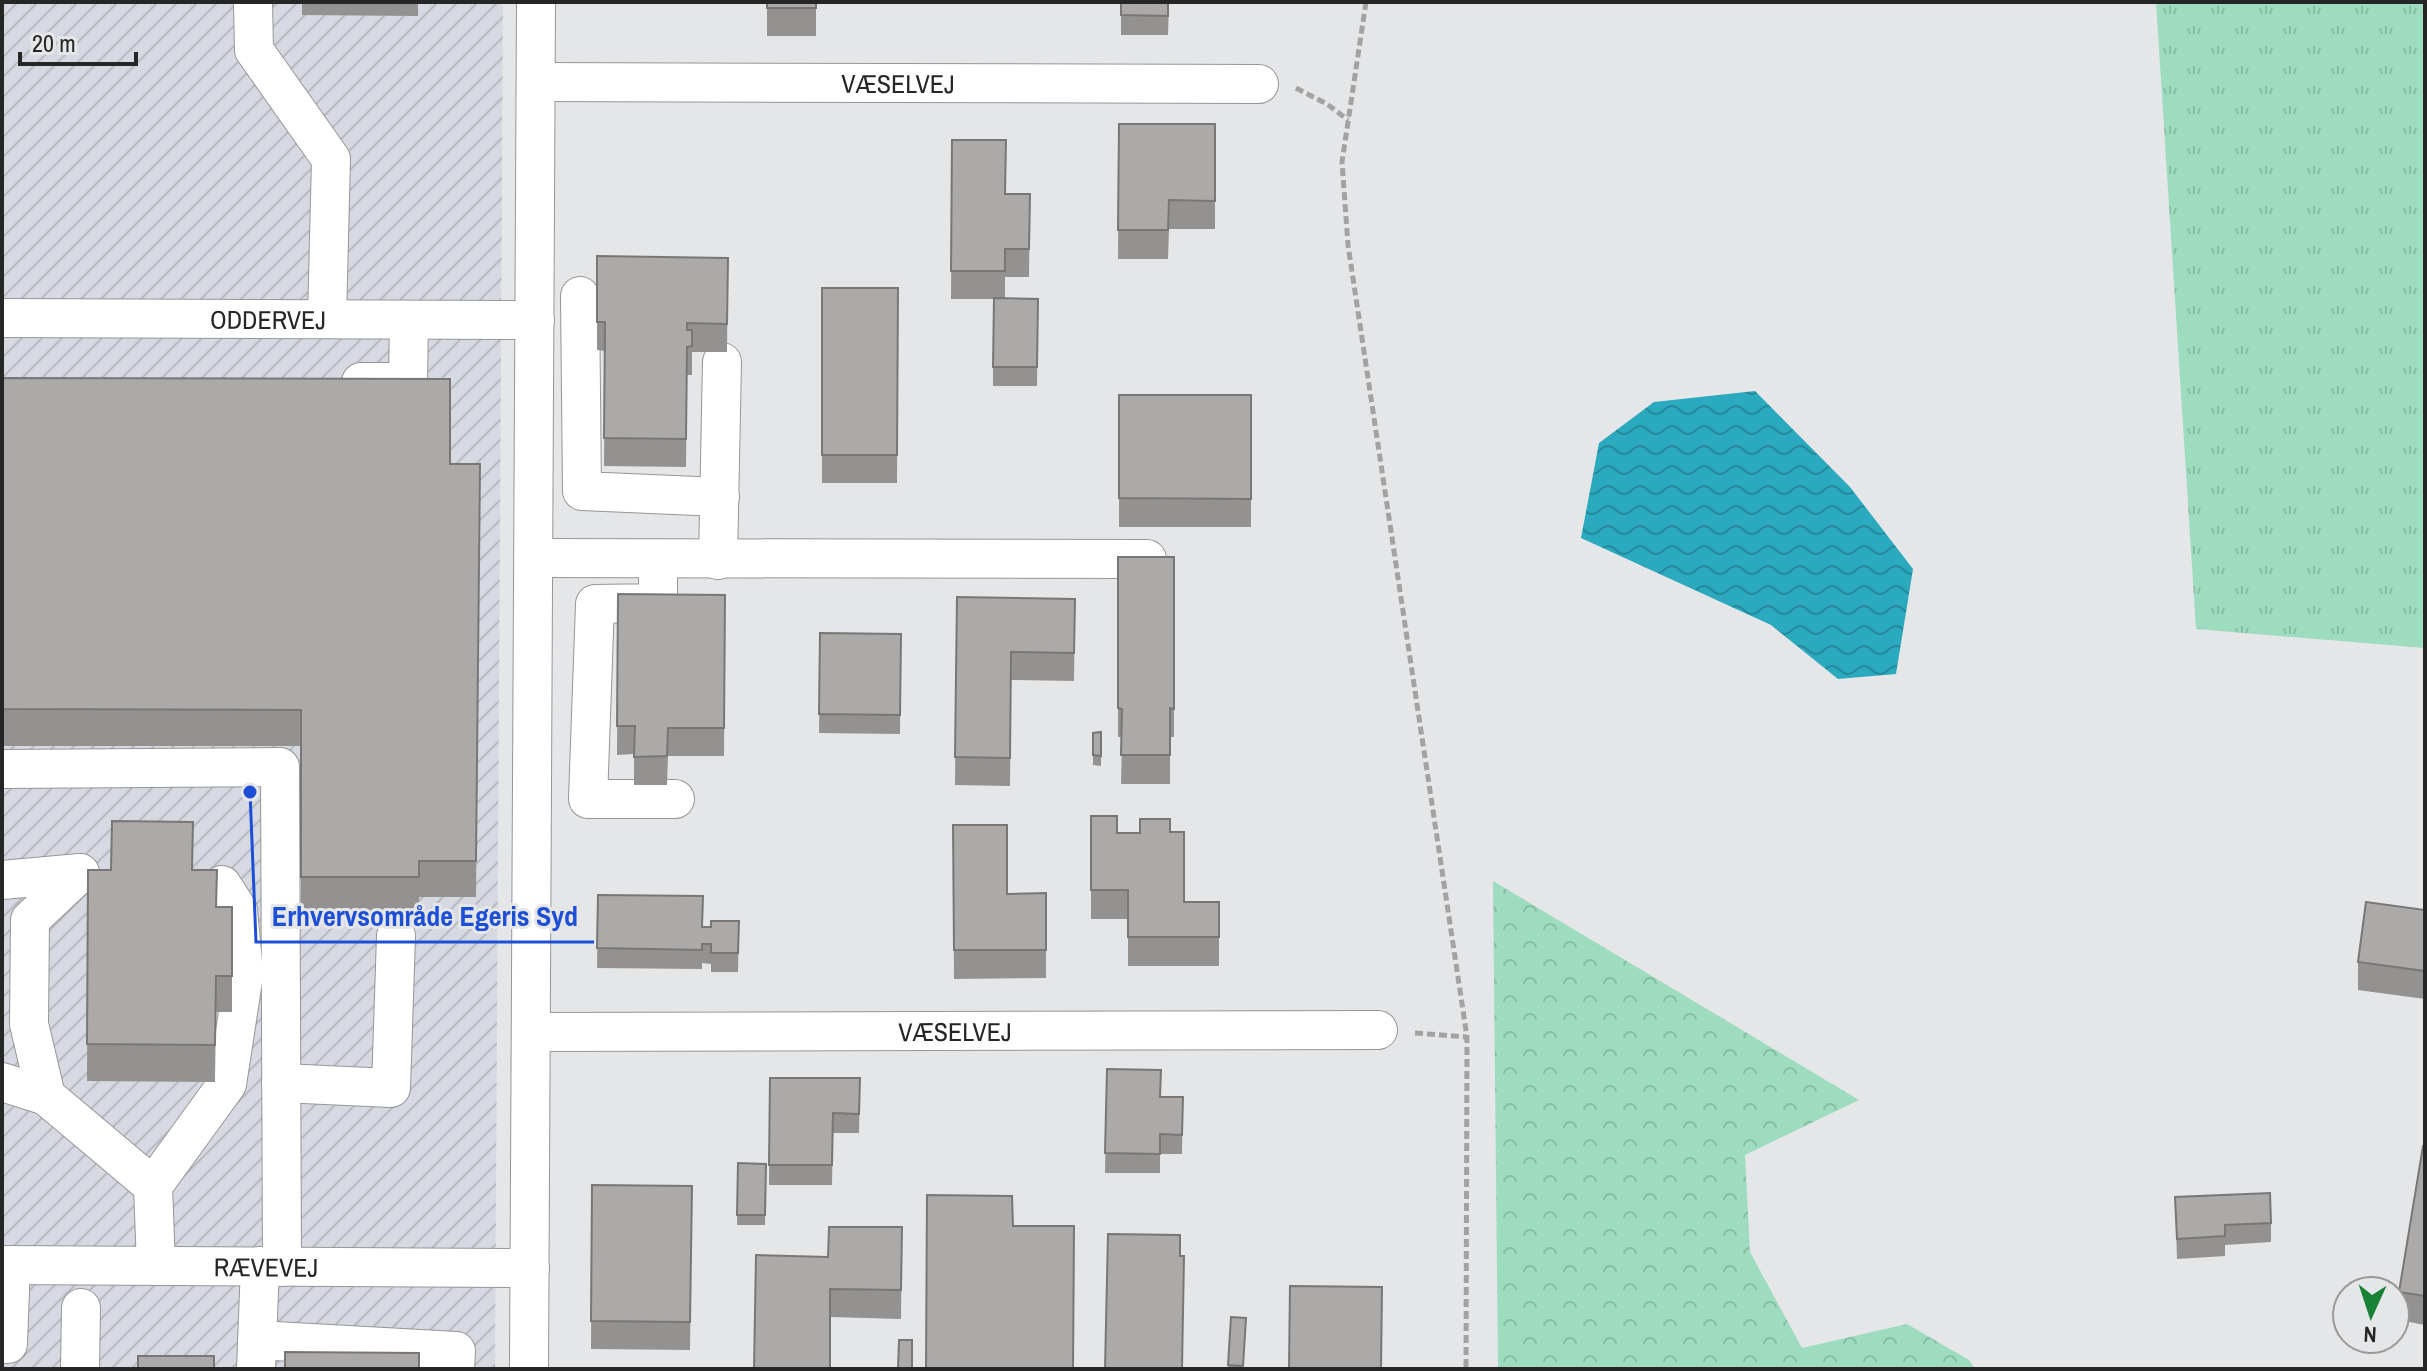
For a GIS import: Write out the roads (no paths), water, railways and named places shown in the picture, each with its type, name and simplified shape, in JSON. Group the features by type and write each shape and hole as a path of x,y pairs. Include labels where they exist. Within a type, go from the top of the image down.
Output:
{"street":[{"path":"253,2 254,50 331,159 327,319"},
{"path":"529,1369 536,2"},
{"name":"VÆSELVEJ","path":"536,82 1259,84"},
{"path":"580,296 582,491 720,497"},
{"name":"ODDERVEJ","path":"2,318 535,320"},
{"path":"330,382 408,382 409,320"},
{"path":"718,560 722,362"},
{"path":"534,558 1147,559"},
{"path":"658,559 658,603 595,604 588,799 675,799"},
{"path":"2,769 280,767 281,1083 271,1266 257,1355 456,1351 455,1369"},
{"path":"2,880 80,873 30,920 29,1024 46,1096"},
{"path":"156,1266 153,1186 227,1084 244,974 238,910 222,885"},
{"path":"281,1083 391,1088 396,936"},
{"name":"VÆSELVEJ","path":"531,1032 1378,1030"},
{"path":"2,1082 46,1096 153,1186"},
{"path":"2,1344 8,1344 7,1265"},
{"name":"RÆVEVEJ","path":"7,1265 530,1268"},
{"path":"80,1369 81,1308"}],"water":[{"path":"1755,391 1850,487 1913,569 1896,674 1838,679 1771,625 1581,538 1599,443 1654,402"}],"place":[{"name":"Erhvervsområde Egeris Syd","path":"250,792"}]}
